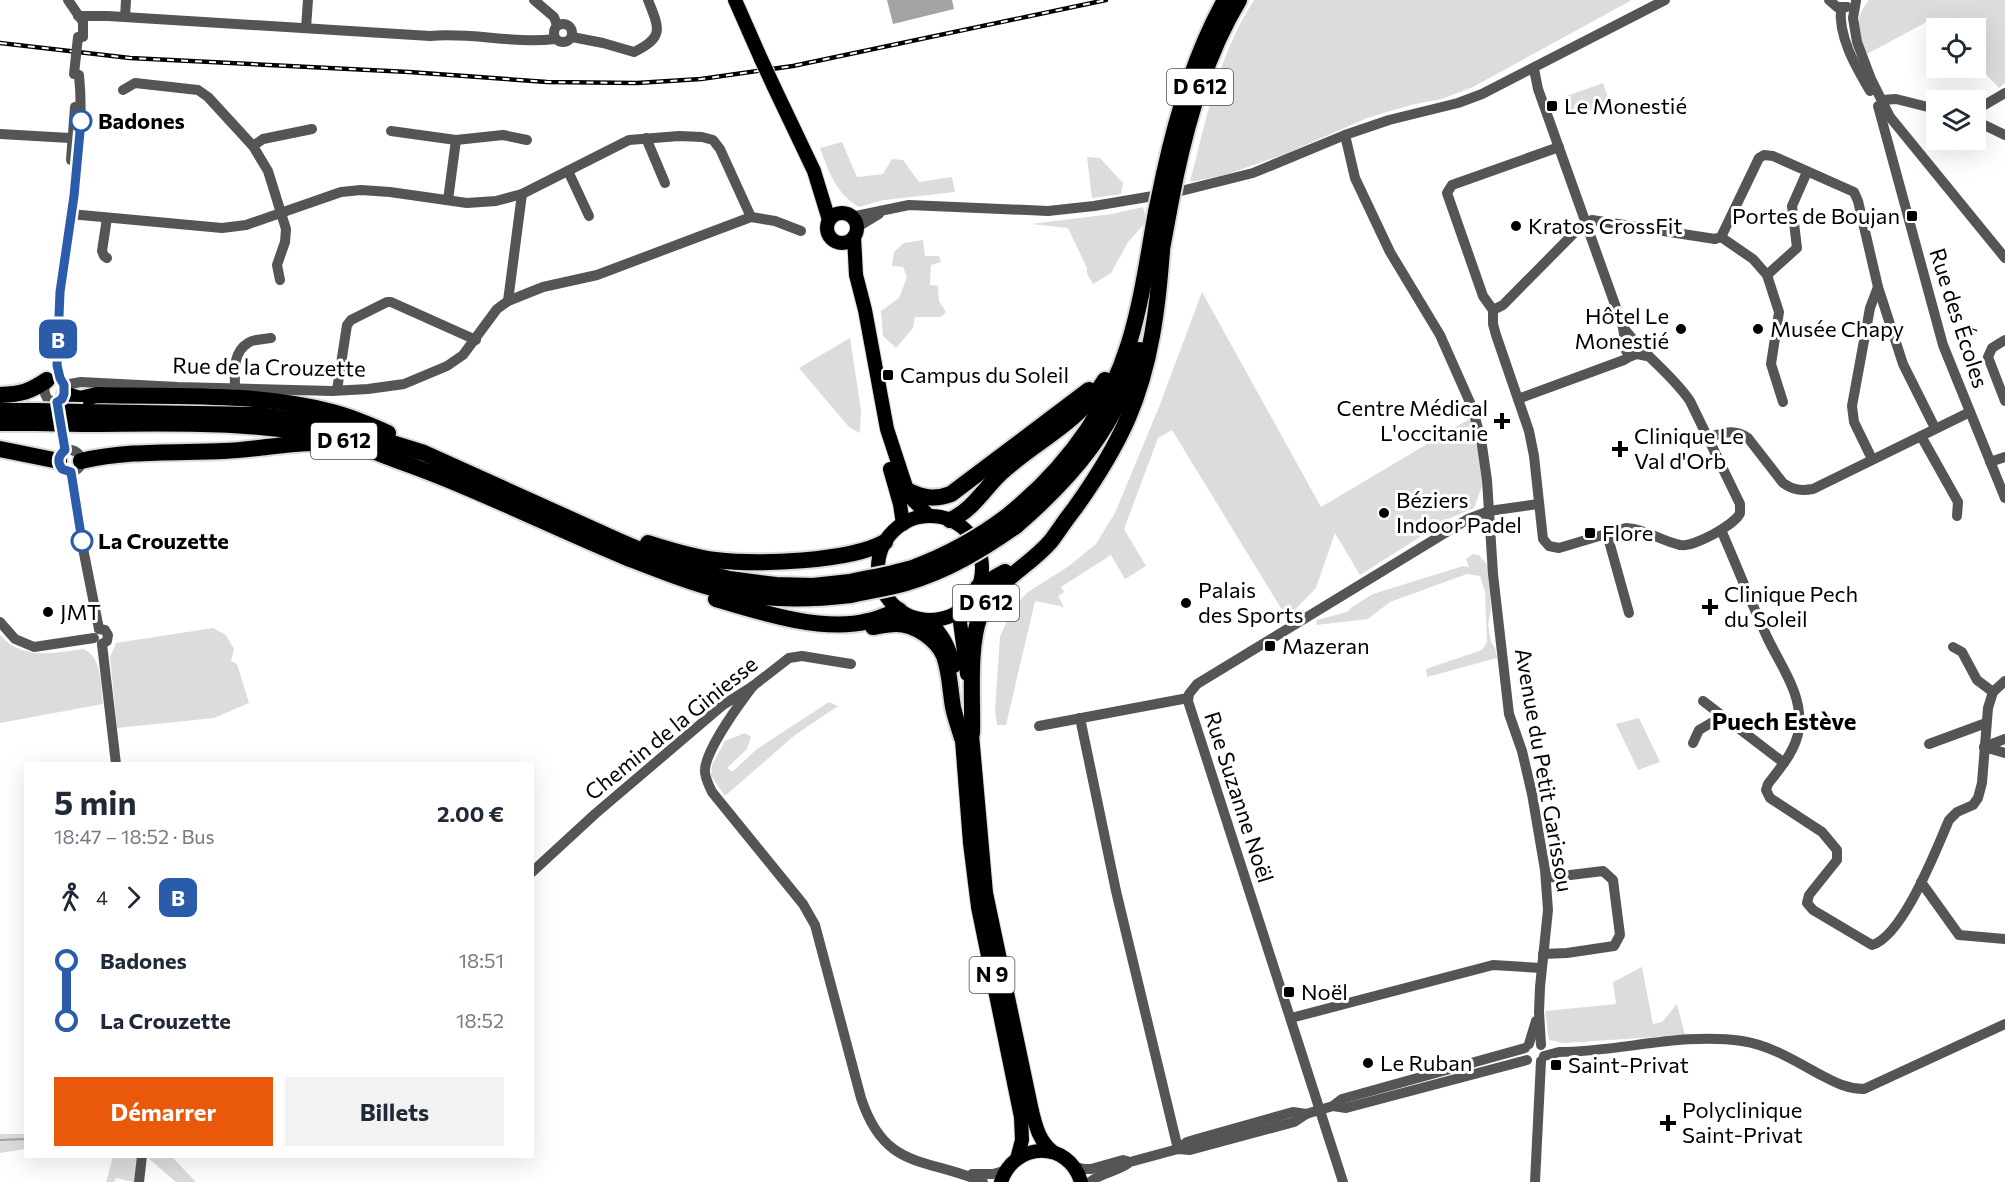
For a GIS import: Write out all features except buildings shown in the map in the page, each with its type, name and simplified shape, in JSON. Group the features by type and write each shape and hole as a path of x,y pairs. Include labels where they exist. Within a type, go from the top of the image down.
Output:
{"highway":[{"name":"D 612","path":"57,386 72,398 80,399 98,395 236,399 318,408 352,417 469,468 558,521 678,578 720,590 794,599 851,589 906,583 942,570 982,550 1052,476 1086,433 1100,409 1120,368 1136,317 1163,212 1184,95 1195,65 1230,3"},
{"name":"D 612","path":"967,736 974,645 984,606 999,586 1050,542 1093,483 1128,418 1152,333 1159,294 1163,212"},
{"name":"D 612","path":"1011,521 1050,496 1071,474 1107,425 1136,361 1150,310 1162,249"},
{"name":"D 612","path":"950,520 966,511 1003,471 1085,407 1111,369 1136,317"},
{"name":"D 612","path":"907,490 932,499 941,498 960,489 1078,399 1111,369"},
{"path":"0,395 21,394 57,386"},
{"name":"D 612","path":"0,411 37,417 234,425 307,433 345,441 558,521 587,520 668,549 715,560 750,562 834,557 862,552 885,542"},
{"name":"D 612","path":"83,418 259,415 313,422 424,453 502,489"},
{"name":"D 612","path":"0,423 37,417"},
{"path":"0,449 69,461 112,455 226,451 298,443 318,443 381,454"},
{"path":"978,586 1000,575 1026,557 1076,506"},
{"name":"D 612","path":"558,521 578,544 660,582 739,606 816,623 845,625 867,622 899,610"},
{"name":"D 612","path":"816,623 835,629 896,624 908,626 929,638 937,644 944,655 954,708 967,736"}],"main road":[{"path":"735,0 814,171 829,220"},
{"path":"814,171 851,224 856,275 865,310 887,429 907,490 913,500 929,516"},
{"path":"851,224 835,215 829,220 827,226 828,234 831,239 839,243 856,275"},
{"path":"839,243 848,242 851,224"},
{"path":"875,372 880,433 900,504 903,524"},
{"path":"929,516 950,520 965,531 976,546 981,565 978,586 973,596 963,608 948,617 928,620 899,610 888,599 880,581 878,564 885,542 903,524 915,518 929,516"},
{"name":"N 9","path":"963,608 960,622 967,736 970,843 978,907 1021,1117 1022,1140 1017,1159"},
{"name":"N 9","path":"928,620 944,638 952,655 967,736 990,917 1032,1111 1042,1141 1053,1152"},
{"path":"1004,1176 1017,1159 1033,1152 1053,1152 1065,1158 1074,1167 1081,1182"}],"street":[{"path":"68,0 83,22 76,74 68,207 70,214"},
{"path":"125,17 126,0"},
{"path":"306,28 308,0"},
{"path":"534,0 554,17 557,25"},
{"path":"572,37 634,52 648,46 656,35 658,24 648,0"},
{"path":"851,224 884,210 909,205 1027,211 1094,207 1177,192 1253,173 1345,135 1389,120 1474,97 1534,69 1665,0"},
{"path":"1818,0 1829,1 1841,8 1852,5 1856,1"},
{"path":"1856,1 1853,18 1857,42 1871,79 1889,112"},
{"path":"1841,8 1840,21 1853,61 1889,112 2005,258"},
{"path":"78,16 430,36 477,36 490,39 535,41 555,39 565,43 572,37"},
{"path":"555,39 554,29 557,25"},
{"path":"557,25 568,25 572,37"},
{"path":"1534,69 1538,89 1558,147 1623,327 1634,350 1685,394 1709,437 1740,504 1740,512 1735,520 1692,545 1682,546 1637,529 1626,528 1559,548 1549,546 1543,539 1529,430 1492,324 1493,310 1483,296 1447,193 1452,184 1558,147"},
{"path":"76,74 82,103 78,158 60,292 57,386 116,762"},
{"path":"1518,77 1538,89"},
{"path":"123,90 135,83 198,90 208,97 252,146 268,171 286,229 285,242 277,265 280,280"},
{"path":"1986,104 2005,93"},
{"path":"1889,112 1926,110"},
{"name":"Rue des Écoles","path":"1889,112 1889,147 1943,345 2005,498"},
{"path":"1986,126 2005,135"},
{"path":"252,146 264,139 312,129"},
{"path":"391,131 456,140 503,135 527,140"},
{"path":"0,134 72,139 76,141 75,151 78,158"},
{"name":"Avenue du Petit Garissou","path":"1345,135 1355,178 1390,252 1440,336 1472,407 1481,439 1487,480 1493,574 1509,714 1522,751 1532,794 1546,878 1548,910 1535,1053"},
{"path":"70,214 222,228 246,225 341,192 361,190 467,203 496,201 522,194 628,140 702,137 713,140 720,149 750,217 775,221 801,231"},
{"path":"646,138 665,183"},
{"path":"448,200 456,140"},
{"path":"1493,310 1503,305 1585,222 1592,220 1715,239 1720,237 1759,158 1764,155 1773,156 1854,192 1878,287 1903,364 1935,428"},
{"path":"568,171 589,216"},
{"path":"1767,275 1797,248 1792,206 1807,172"},
{"path":"508,301 522,194"},
{"name":"Rue de la Crouzette","path":"57,386 81,382 337,390 404,384 447,366 463,356 497,309 508,301 543,287 597,274 750,217"},
{"path":"107,218 102,251 107,258"},
{"path":"1720,237 1753,259 1767,275 1779,312 1771,364 1783,402"},
{"path":"1872,459 1854,422 1852,406 1870,308 1878,287"},
{"path":"337,390 347,325 351,320 387,302 476,340"},
{"path":"234,388 235,362 239,353 248,342 272,338"},
{"path":"2005,340 1992,348 1988,357 2005,401"},
{"path":"1518,399 1615,364 1634,350"},
{"path":"1709,437 1730,431 1743,434 1783,483 1801,491 1813,489 1970,412"},
{"path":"1921,436 1958,502 1957,516"},
{"path":"1990,462 2005,457"},
{"name":"Rue Suzanne Noël","path":"1343,1182 1188,698 1197,684 1468,519 1489,511 1538,504"},
{"path":"1721,530 1768,639 1797,696 1800,711 1794,746 1766,790 1770,798 1822,832 1837,850 1837,860 1809,895 1808,903 1813,910 1872,945 1879,943 1904,914 1949,820 1957,812 1974,805 1978,798 1982,783 1986,723 1993,692 2005,681"},
{"path":"1607,534 1629,614"},
{"path":"0,622 15,639 34,647 98,637"},
{"path":"1953,647 1962,652 1977,680 1993,692"},
{"name":"Chemin de la Giniesse","path":"534,870 595,814 715,712 789,658 802,656 851,664"},
{"path":"753,686 735,708 708,758 705,770 707,782 712,792 803,904 815,925 861,1098 874,1128 887,1145 908,1159 983,1182"},
{"path":"1039,726 1188,698"},
{"path":"1703,700 1784,763"},
{"path":"1693,743 1699,730 1723,716"},
{"path":"1080,718 1114,884 1178,1149"},
{"path":"1929,744 1986,723"},
{"path":"1984,747 2005,739"},
{"path":"1984,747 2005,753"},
{"path":"1543,954 1614,946 1620,935 1613,880 1608,874 1603,871 1546,878"},
{"path":"1921,882 1959,935 2005,939"},
{"path":"1290,1018 1493,965 1541,968"},
{"path":"1090,1182 1100,1175 1125,1167 1130,1162 1178,1149 1187,1142 1197,1139 1293,1112 1306,1113 1320,1110 1333,1106 1342,1099 1535,1053 1730,1039 1760,1045 1794,1060 1841,1086 1864,1089 2005,1024"},
{"path":"1535,1053 1540,1081 1535,1182"},
{"path":"139,1182 142,1158"},
{"path":"1074,1167 1084,1169 1124,1160 1130,1162"},
{"path":"954,1172 1004,1176"}],"shaded area":[{"path":"887,0 952,0 954,9 893,24"},
{"path":"1254,0 1632,0 1473,87 1441,99 1367,118 1285,154 1225,175 1190,182 1214,88 1241,22"},
{"path":"1869,0 2005,0 2005,83 1999,88 1986,74 1986,18 1926,18 1926,22 1867,54 1864,52 1858,25"},
{"path":"1603,83 1610,103 1571,117 1564,97"},
{"path":"842,142 857,177 883,174 892,159 903,160 919,182 952,177 955,192 884,200 859,207 839,189 830,174 820,148"},
{"path":"1087,157 1100,158 1123,183 1121,194 1092,198"},
{"path":"1143,207 1147,221 1128,242 1111,273 1093,284 1068,228 1031,224 1112,214"},
{"path":"923,240 925,256 939,256 941,262 931,265 930,285 938,286 939,301 946,312 941,317 915,317 913,328 896,348 883,336 881,311 899,298 907,277 903,267 892,266 894,252 904,243"},
{"path":"1202,292 1321,507 1471,418 1484,481 1474,508 1448,519 1360,575 1335,533 1316,588 1287,618 1172,430 1158,438 1124,529 1146,566 1125,579 1111,555 1061,587 1064,592 1058,596 1064,607 1035,601 1006,725 997,725 995,710 1000,637 1012,608 1028,592 1069,566 1096,544 1115,513 1159,407"},
{"path":"850,338 861,410 860,433 849,427 799,368"},
{"path":"1473,554 1479,555 1488,566 1491,609 1488,625 1497,658 1427,677 1426,669 1482,650 1487,642 1485,592 1480,576 1467,574 1390,602 1368,619 1316,625 1317,620 1347,612 1373,594 1463,566 1469,567 1466,559"},
{"path":"213,628 226,635 234,649 231,661 237,664 249,703 214,718 117,728 110,657 116,643"},
{"path":"0,635 19,649 29,652 49,653 83,649 89,652 99,672 103,704 0,723"},
{"path":"829,702 838,706 795,735 725,796 711,776 712,765 725,741 745,733 751,737 747,749 727,768 732,772 757,749"},
{"path":"1639,718 1660,762 1638,770 1616,724"},
{"path":"1642,967 1653,1024 1662,1022 1677,1004 1685,1035 1564,1043 1549,1040 1545,1011 1616,1004 1613,982"},
{"path":"0,1134 24,1134 24,1149 0,1153"},
{"path":"113,1158 137,1158 134,1182 116,1178 114,1182 106,1182"},
{"path":"148,1158 173,1158 196,1182 176,1182"}],"waterway":[{"path":"0,1140 24,1139"}],"railway":[{"path":"0,43 130,58 409,72 547,82 637,83 701,79 793,66 1106,0"}],"bus line":[{"name":"B","path":"81,121 74,196 60,292 57,365 64,394 57,402 65,450 58,461 62,469 71,472 82,541"}],"place":[{"name":"Le Monestié","path":"1552,106"},
{"name":"Badones","path":"81,121"},
{"name":"Portes de Boujan","path":"1912,216"},
{"name":"Kratos CrossFit","path":"1516,226"},
{"name":"Hôtel Le Monestié","path":"1681,329"},
{"name":"Musée Chapy","path":"1758,329"},
{"name":"Campus du Soleil","path":"888,375"},
{"name":"Centre Médical L'occitanie","path":"1502,421"},
{"name":"Clinique Le Val d'Orb","path":"1620,449"},
{"name":"Béziers Indoor Padel","path":"1384,513"},
{"name":"Flore","path":"1590,533"},
{"name":"La Crouzette","path":"82,541"},
{"name":"Palais des Sports","path":"1186,603"},
{"name":"Clinique Pech du Soleil","path":"1710,607"},
{"name":"JMT","path":"48,612"},
{"name":"Mazeran","path":"1270,646"},
{"name":"Noël","path":"1289,992"},
{"name":"Le Ruban","path":"1368,1063"},
{"name":"Saint-Privat","path":"1556,1065"},
{"name":"Polyclinique Saint-Privat","path":"1668,1123"}],"district":[{"name":"Puech Estève","path":"1784,722"}]}
